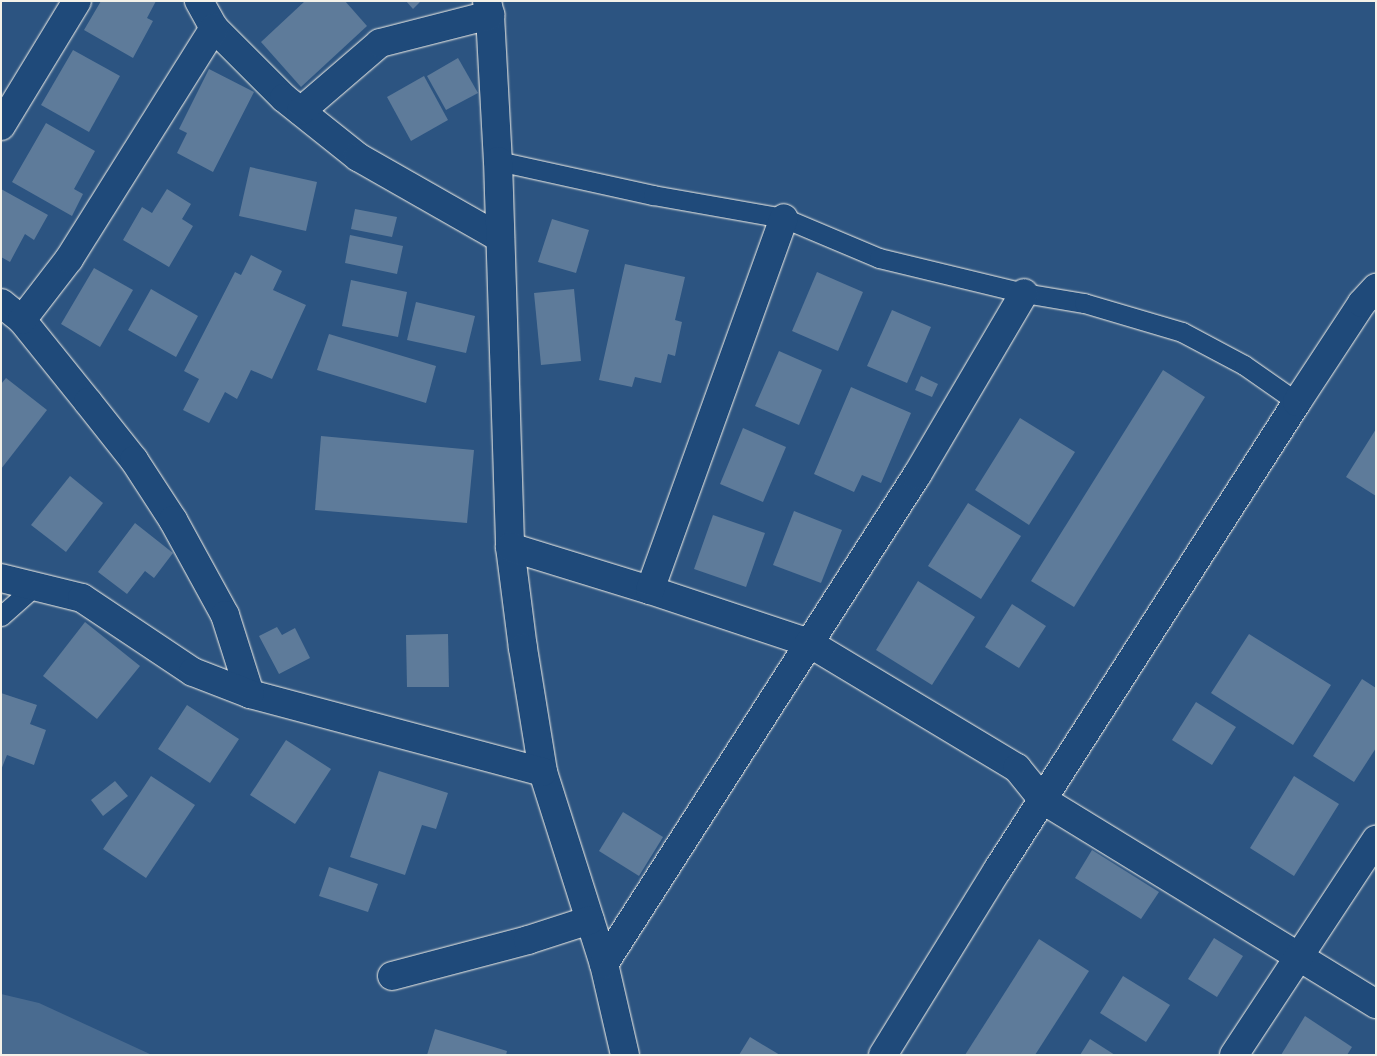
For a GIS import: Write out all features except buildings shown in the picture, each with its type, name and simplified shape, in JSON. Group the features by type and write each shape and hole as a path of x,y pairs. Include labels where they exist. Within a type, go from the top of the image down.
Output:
{"street":[{"path":"1,126 77,1"},
{"path":"199,1 214,28 284,98 358,158 500,238"},
{"path":"301,111 380,43 489,8 498,161 510,546 523,648 543,772 604,964 625,1055"},
{"path":"22,320 69,259 214,28"},
{"path":"650,590 784,218"},
{"path":"883,1055 1297,402 1362,303 1376,288"},
{"path":"604,964 917,475 1024,293"},
{"path":"1,302 22,320 134,460 173,520 225,615 250,694"},
{"path":"510,546 808,643 1016,768 1043,800 1376,1004"},
{"path":"1,578 82,598 193,672 250,694 543,772"},
{"path":"1234,1055 1376,840"},
{"path":"392,976 528,940 590,920"}],"lane":[{"path":"498,161 652,195 784,218 879,258 1024,293 1084,304 1182,332 1244,365 1297,402"},
{"path":"1,616 35,586"}],"shaded area":[{"path":"1,994 39,1003 152,1055 1,1055"}]}
